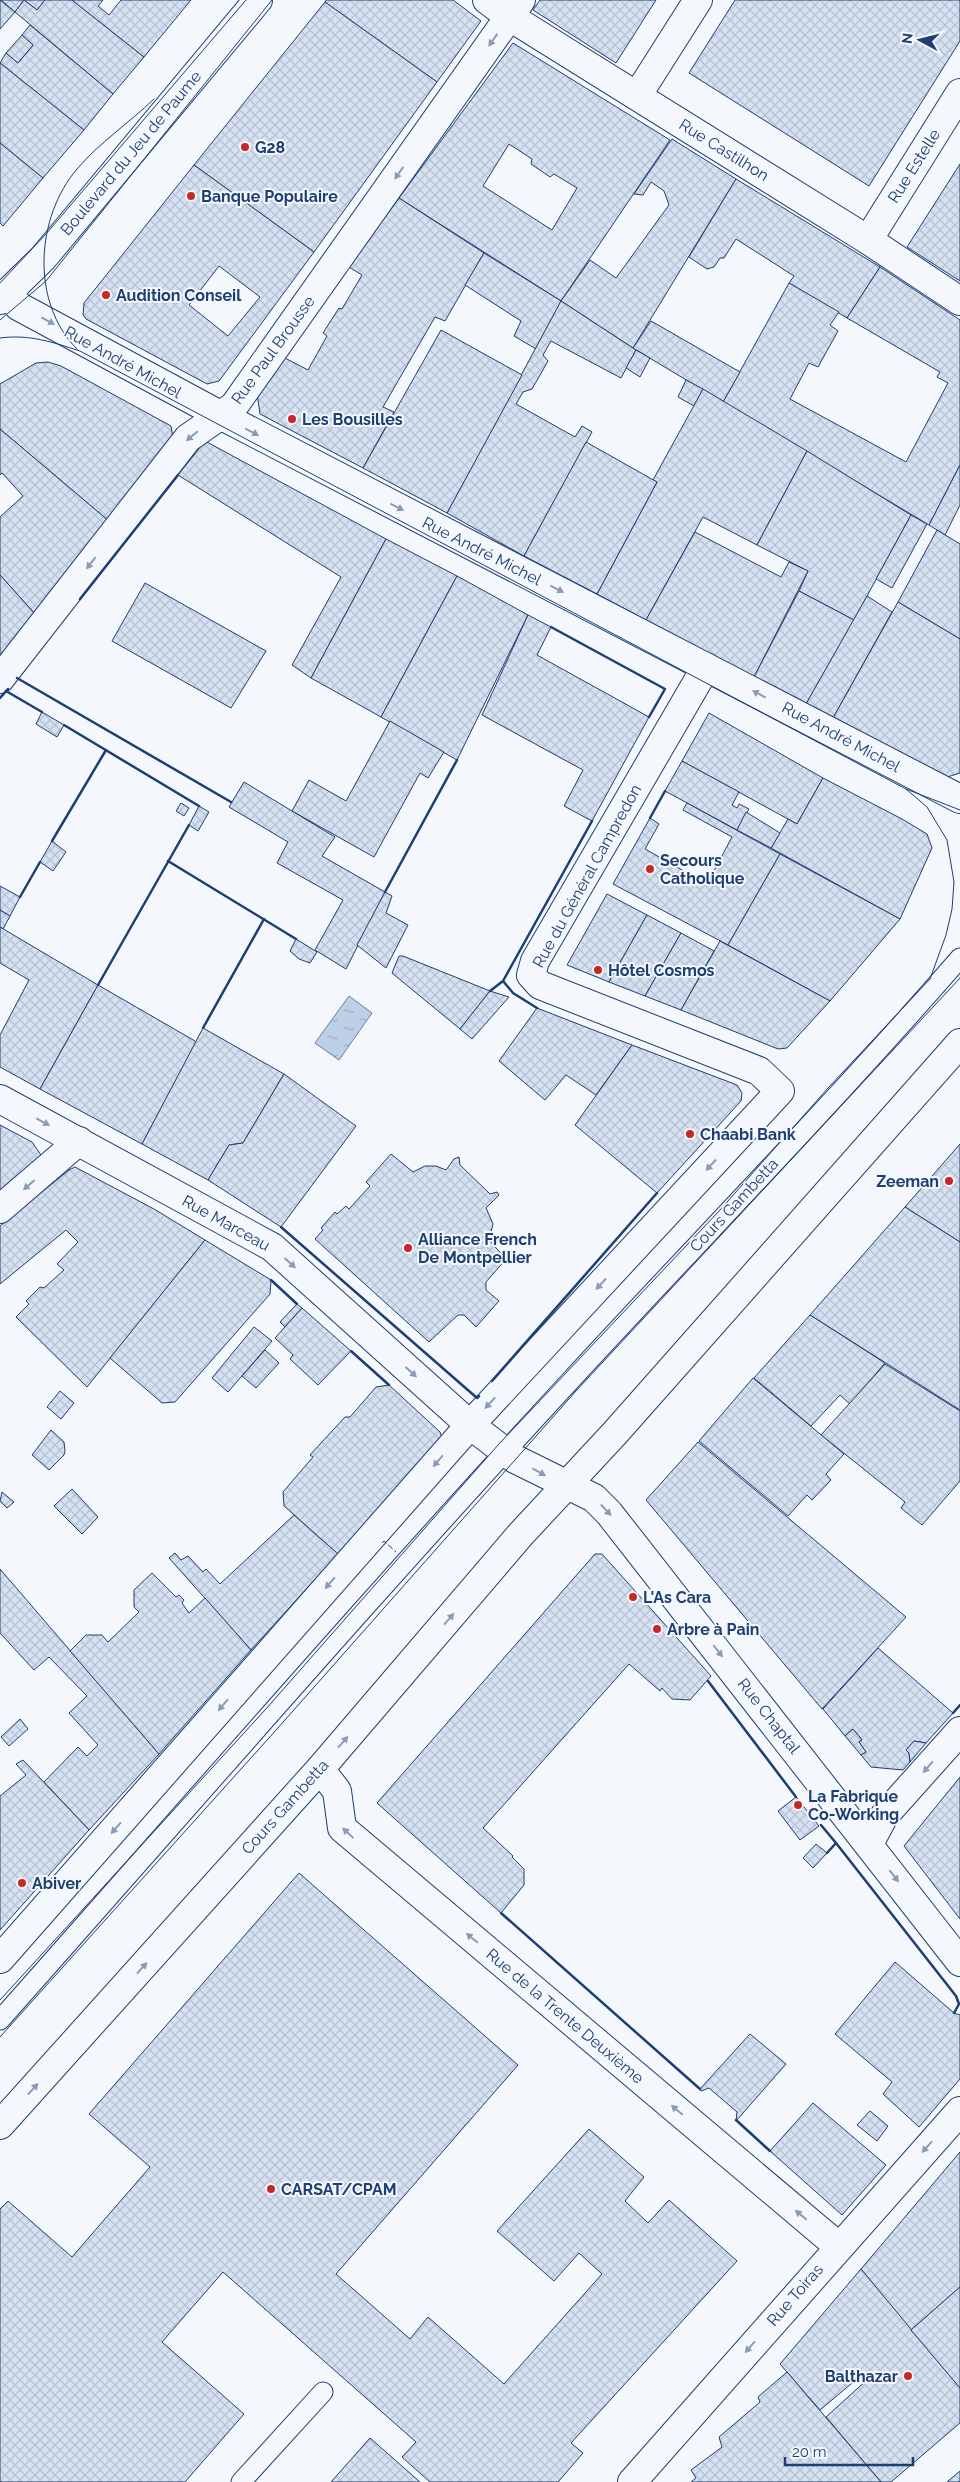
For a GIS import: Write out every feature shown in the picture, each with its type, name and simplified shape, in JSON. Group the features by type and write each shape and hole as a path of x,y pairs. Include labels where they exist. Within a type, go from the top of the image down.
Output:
{"street":[{"name":"Boulevard du Jeu de Paume","path":"5,297 43,258 258,0"},
{"name":"Rue Castilhon","path":"486,0 515,8 637,96 868,240 960,301"},
{"path":"637,96 698,0"},
{"name":"Rue Paul Brousse","path":"0,679 188,438 234,406 515,8"},
{"name":"Rue Estelle","path":"868,240 960,93"},
{"name":"Rue André Michel","path":"5,297 18,306 220,415 960,799"},
{"name":"Rue du Général Campredon","path":"470,1424 780,1091 759,1070 540,985 531,975 535,961 706,667"},
{"name":"Cours Gambetta","path":"0,2125 320,1769 565,1485 621,1425 960,1043"},
{"name":"Rue Marceau","path":"0,1099 272,1247 470,1424"},
{"path":"0,1210 79,1142"},
{"path":"0,1959 470,1424 515,1458 565,1485"},
{"name":"Rue Chaptal","path":"565,1485 594,1498 609,1513 960,1962"},
{"path":"869,1844 884,1816 960,1731"},
{"name":"Rue de la Trente Deuxième","path":"320,1769 337,1791 342,1828 838,2246"},
{"name":"Rue Toiras","path":"632,2482 838,2246 960,2110"}],"lane":[{"name":"Cours Gambetta","path":"0,2020 506,1451 724,1215 837,1097 960,958"},
{"path":"241,2482 323,2392"}],"water":[{"path":"349,996 372,1013 339,1060 315,1043"}],"building":[{"path":"0,0 15,12 0,29"},
{"path":"1,0 24,0 15,12"},
{"path":"24,0 45,0 37,10"},
{"path":"24,0 37,10 45,0 72,0 144,57 113,94 15,12"},
{"path":"72,0 103,0 98,6 109,15 121,0 191,0 144,57"},
{"path":"326,0 453,0 481,21 437,82 325,2"},
{"path":"540,0 656,0 616,63 533,10"},
{"path":"735,0 960,0 960,41 869,186 689,73"},
{"path":"325,2 437,82 314,252 194,165"},
{"path":"30,25 113,94 84,130 0,63 6,53 18,63 33,45 22,35"},
{"path":"22,35 33,45 18,63 6,53"},
{"path":"513,43 670,140 561,301 399,198","holes":["509,144 532,159 531,164 550,177 554,174 577,188 552,230 483,186"]},
{"path":"0,63 84,130 43,178 0,143"},
{"path":"672,139 736,179 633,348 561,301 590,260 616,278 669,205 664,191 651,182 643,195 634,194"},
{"path":"0,143 43,178 3,226 0,223"},
{"path":"960,164 960,281 907,247"},
{"path":"194,165 314,252 219,381 207,384 86,319 83,315 84,303","holes":["219,266 260,297 228,336 189,305"]},
{"path":"736,179 880,267 847,318 789,283 794,276 736,239 724,258 720,258 714,267 707,269 689,257"},
{"path":"399,198 484,253 445,321 435,317 383,407 394,412 363,468 260,414 257,393 283,357 308,370 327,336 323,333 339,308 342,309 362,275 349,267"},
{"path":"484,253 561,301 536,349 514,336 521,321 465,285"},
{"path":"880,267 960,320 960,465 929,525 723,402 789,283 839,312 830,325 838,331 818,367 809,363 790,399 906,462 948,383 937,377 940,372 847,318"},
{"path":"561,301 636,350 621,378 551,341 543,355 548,361 532,389 523,392 516,404 575,437 582,426 592,432 524,556 447,513"},
{"path":"651,321 740,372 723,402 633,348"},
{"path":"441,330 522,375 447,513 363,468"},
{"path":"636,350 650,358 640,377 626,368"},
{"path":"48,362 61,366 171,426 173,439 110,522 0,429 0,384 36,363"},
{"path":"686,380 703,389 694,406 678,397"},
{"path":"703,389 807,451 757,545 703,517 646,620 597,594 657,482 653,480"},
{"path":"0,429 110,522 35,614 0,575 0,517 23,496 2,473 0,475"},
{"path":"205,441 386,539 311,678 292,665 341,577 178,475"},
{"path":"586,442 657,482 597,594 524,556"},
{"path":"807,451 911,515 854,620 799,591 808,571 757,545"},
{"path":"960,465 960,505 945,535 929,525"},
{"path":"911,515 927,524 892,588 876,579"},
{"path":"937,530 960,544 960,639 898,602"},
{"path":"695,532 781,577 789,562 808,571 754,677 646,620"},
{"path":"386,539 457,576 381,717 311,678"},
{"path":"0,575 35,614 0,657"},
{"path":"457,576 528,615 457,760 381,717"},
{"path":"145,583 266,651 231,708 112,641"},
{"path":"799,591 854,620 806,704 754,677"},
{"path":"867,596 892,612 833,718 806,704"},
{"path":"898,602 960,639 960,773 944,778 833,718"},
{"path":"528,615 551,627 537,655 649,717 592,821 564,806 583,770 482,715"},
{"path":"42,712 64,725 57,737 36,724"},
{"path":"709,713 823,778 797,824 682,761"},
{"path":"390,721 444,752 428,778 420,773 374,857 292,811 309,780 346,801"},
{"path":"682,761 739,792 732,805 737,808 739,804 749,809 737,830 665,791"},
{"path":"823,778 927,834 932,848 900,919 771,848 788,819 797,824"},
{"path":"244,782 335,837 322,856 385,892 346,969 315,950 343,900 277,863 288,842 229,807"},
{"path":"181,803 189,808 184,816 176,811"},
{"name":"Secours Catholique","path":"687,803 780,854 728,945 613,884 650,818 659,824 645,849 707,884 732,837 683,810"},
{"path":"199,806 209,812 198,831 189,825"},
{"path":"746,812 780,833 771,848 737,830"},
{"path":"52,841 66,852 53,871 40,862"},
{"path":"780,854 900,919 830,1001 728,945"},
{"path":"0,886 20,897 10,916 0,910"},
{"path":"385,892 392,896 386,913 408,925 386,968 357,945"},
{"path":"607,894 647,915 609,982 567,965"},
{"path":"0,910 10,916 3,929 0,927"},
{"path":"647,915 681,933 645,996 609,982"},
{"path":"0,927 98,985 40,1089 0,1067 0,1035 29,980 0,963"},
{"path":"681,933 714,951 681,1010 645,996"},
{"path":"296,939 317,952 310,963 299,959 290,951"},
{"path":"720,941 830,1001 787,1048 778,1049 681,1010"},
{"path":"399,956 490,991 460,1029 392,973"},
{"path":"98,985 196,1043 142,1144 40,1089"},
{"path":"490,991 509,997 472,1039 460,1029"},
{"path":"537,1008 632,1045 596,1095 566,1075 545,1100 499,1061"},
{"path":"203,1028 284,1074 243,1143 229,1145 208,1180 142,1144"},
{"path":"632,1045 737,1085 742,1093 741,1101 657,1193 575,1125"},
{"path":"284,1074 356,1126 281,1227 208,1180 229,1145 243,1143"},
{"path":"0,1125 32,1142 41,1155 40,1159 0,1195"},
{"path":"960,1144 960,1242 905,1207"},
{"path":"391,1154 413,1172 425,1166 436,1166 446,1170 454,1159 459,1157 460,1165 490,1194 497,1192 499,1195 486,1208 493,1224 489,1240 506,1259 486,1282 486,1290 499,1301 476,1327 464,1315 458,1315 429,1342 315,1239 323,1230 321,1228 335,1212 337,1214 346,1206 349,1209 370,1186 366,1182"},
{"path":"75,1167 154,1209 205,1240 87,1387 16,1317 29,1304 26,1301 40,1287 44,1288 64,1270 57,1264 78,1242 66,1230 0,1284 0,1226"},
{"path":"905,1207 960,1242 960,1410 810,1315"},
{"path":"205,1240 271,1280 270,1294 175,1402 162,1403 110,1358"},
{"path":"297,1304 302,1308 285,1327 280,1322"},
{"path":"302,1308 351,1351 318,1385 290,1359 293,1355 275,1338"},
{"path":"810,1315 885,1363 850,1404 840,1395 811,1426 754,1378"},
{"path":"254,1327 272,1341 228,1392 212,1378"},
{"path":"265,1350 279,1363 256,1388 242,1376"},
{"path":"885,1364 960,1411 960,1481 922,1525 901,1508 905,1502 821,1435"},
{"path":"753,1378 844,1454 826,1474 831,1480 812,1500 807,1495 788,1516 699,1441"},
{"path":"389,1385 440,1432 442,1438 338,1554 284,1506 283,1492 313,1457 310,1455 345,1417 350,1417 376,1387"},
{"path":"60,1391 74,1403 61,1419 47,1407"},
{"path":"51,1430 64,1442 65,1451 64,1455 49,1470 32,1455"},
{"path":"698,1442 906,1617 822,1709 646,1500"},
{"path":"72,1489 98,1517 82,1534 54,1506"},
{"path":"2,1492 14,1502 7,1508 0,1501"},
{"path":"294,1515 338,1554 251,1650 169,1558 175,1553 181,1560 188,1556 203,1572 206,1569 220,1584"},
{"path":"595,1554 602,1554 711,1676 690,1700 672,1699 662,1688 660,1691 629,1664 483,1828 524,1869 524,1885 501,1913 377,1803"},
{"path":"0,1569 159,1754 89,1830 44,1782 78,1747 87,1756 98,1745 69,1713 87,1696 49,1657 34,1670 0,1633"},
{"path":"152,1573 176,1597 179,1595 184,1600 182,1603 189,1613 205,1598 251,1650 159,1754 70,1651 86,1635 102,1635 108,1642 139,1612 134,1607 134,1590"},
{"path":"878,1648 953,1713 926,1743 914,1741 906,1750 909,1753 910,1762 903,1770 871,1767 861,1755 866,1752 859,1742 862,1740 853,1729 845,1736 823,1709"},
{"path":"20,1719 28,1729 9,1746 1,1737"},
{"path":"853,1729 862,1740 859,1742 866,1752 861,1755 845,1736"},
{"path":"914,1741 926,1743 910,1762 909,1753 906,1750"},
{"path":"23,1760 89,1830 0,1930 0,1796 26,1775 16,1764"},
{"path":"960,1777 960,1919 904,1846"},
{"path":"796,1797 819,1826 800,1840 778,1811"},
{"path":"816,1844 827,1853 813,1868 803,1858"},
{"name":"CARSAT/CPAM","path":"299,1873 518,2065 336,2274 410,2339 428,2317 504,2384 602,2274 579,2253 554,2281 497,2231 589,2129 644,2177 625,2201 648,2223 669,2200 737,2261 571,2443 583,2453 558,2482 430,2482 402,2457 416,2442 223,2272 162,2342 244,2414 185,2482 0,2482 0,2209 8,2201 72,2257 150,2167 89,2114"},
{"path":"895,1962 954,2013 960,2015 960,2079 919,2127 883,2094 892,2082 835,2034"},
{"path":"750,2034 786,2064 736,2121 737,2112 709,2088 701,2091 700,2089"},
{"path":"813,2103 886,2165 842,2215 770,2151"},
{"path":"870,2111 888,2126 877,2141 857,2125"},
{"path":"960,2152 960,2287 911,2330 861,2269"},
{"name":"Balthazar","path":"861,2269 960,2388 960,2423 891,2482 881,2482 826,2417 869,2378 864,2373 820,2410 780,2364"},
{"path":"960,2287 960,2388 911,2330"},
{"path":"787,2372 881,2482 691,2482 696,2478 691,2470 722,2447 719,2437 760,2402 758,2397"},
{"path":"370,2438 420,2482 331,2482"},
{"path":"960,2471 960,2482 947,2482"}],"tram line":[{"path":"0,283 46,234 246,0"},
{"path":"0,320 46,281 272,0"},
{"path":"77,349 62,330 51,308 46,284 44,259 53,211 63,189 77,169 95,150 154,99"},
{"path":"0,338 31,338 80,351 906,789 960,810"},
{"path":"0,2000 265,1710 498,1445 720,1210 828,1088 930,979 946,935 952,909 954,882 947,840 927,807 906,789"},
{"path":"0,2037 277,1729 576,1391 960,978"}],"fence":[{"path":"382,1543 384,1541 396,1552"}],"wall":[{"path":"80,599 178,475"},
{"path":"551,627 665,689 649,717"},
{"path":"17,678 231,802"},
{"path":"0,698 8,689"},
{"path":"6,691 42,712"},
{"path":"64,725 199,806"},
{"path":"52,841 106,750"},
{"path":"385,892 457,760"},
{"path":"650,818 665,791"},
{"path":"537,1008 513,993 503,981 592,821"},
{"path":"98,985 189,825"},
{"path":"168,861 296,939"},
{"path":"20,897 40,862"},
{"path":"203,1028 264,919"},
{"path":"490,991 503,981"},
{"path":"492,1381 657,1193"},
{"path":"281,1227 477,1398 479,1396"},
{"path":"271,1280 297,1304"},
{"path":"351,1351 389,1385"},
{"path":"708,1681 796,1797"},
{"path":"953,1713 960,1705"},
{"path":"821,1825 836,1843"},
{"path":"827,1853 836,1843 956,1996 959,2004 954,2013"},
{"path":"501,1913 700,2089"},
{"path":"736,2120 770,2151"}],"place":[{"name":"G28","path":"245,147"},
{"name":"Banque Populaire","path":"191,196"},
{"name":"Audition Conseil","path":"106,295"},
{"name":"Les Bousilles","path":"292,419"},
{"name":"Secours Catholique","path":"650,869"},
{"name":"Hôtel Cosmos","path":"598,970"},
{"name":"Chaabi Bank","path":"690,1134"},
{"name":"Zeeman","path":"949,1181"},
{"name":"Alliance French De Montpellier","path":"408,1248"},
{"name":"L'As Cara","path":"633,1597"},
{"name":"Arbre à Pain","path":"657,1629"},
{"name":"La Fabrique Co-Working","path":"798,1805"},
{"name":"Abiver","path":"22,1883"},
{"name":"CARSAT/CPAM","path":"271,2189"},
{"name":"Balthazar","path":"908,2376"}]}
